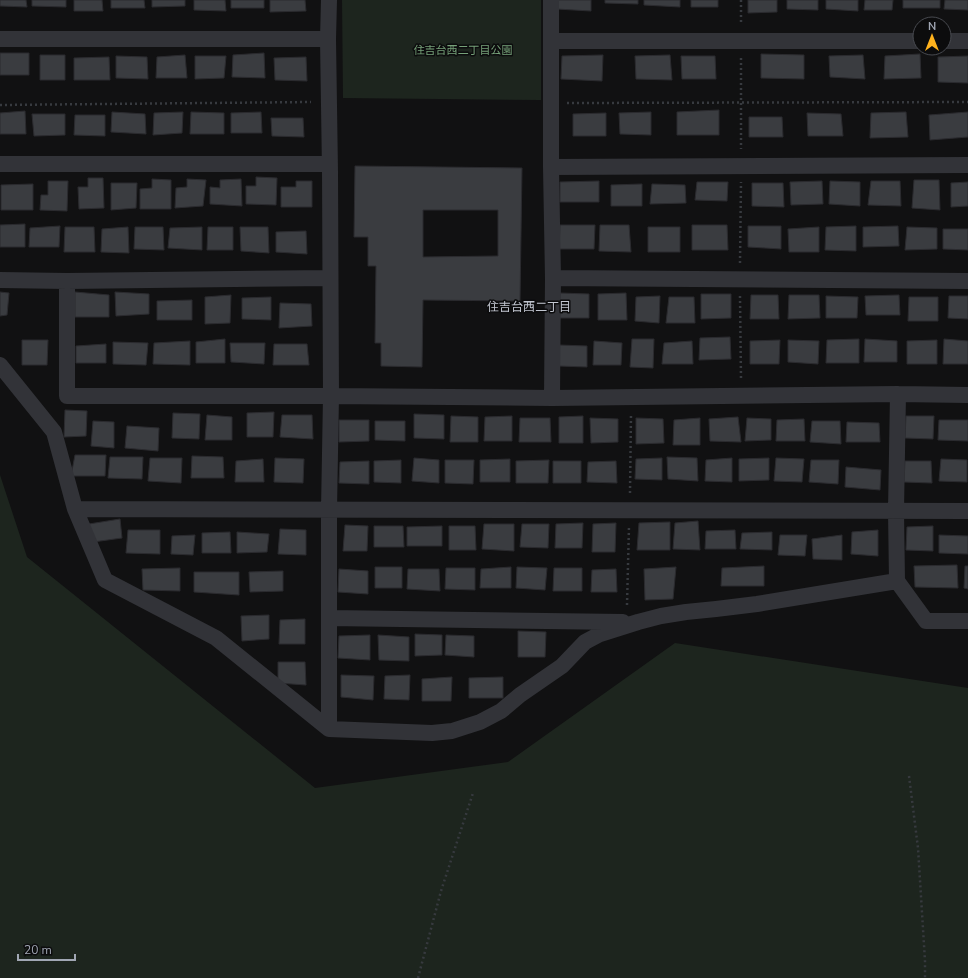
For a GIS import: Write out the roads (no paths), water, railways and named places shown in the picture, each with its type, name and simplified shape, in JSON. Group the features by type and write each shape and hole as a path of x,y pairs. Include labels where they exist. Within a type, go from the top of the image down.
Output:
{"street":[{"path":"329,0 331,396 329,510 329,729"},
{"path":"551,0 550,167 554,278 552,398"},
{"path":"0,39 328,39"},
{"path":"551,41 912,41"},
{"path":"952,41 968,41"},
{"path":"0,164 329,164"},
{"path":"550,167 968,165"},
{"path":"0,280 67,281 330,278"},
{"path":"554,278 968,281"},
{"path":"67,281 67,396 552,398 898,394 968,395"},
{"path":"0,365 54,432 75,509 104,580 216,638 329,729 432,733 452,731 480,722 501,712 520,695 562,666 586,642 600,634 661,616 757,604 897,581"},
{"path":"898,394 896,511 897,581 926,621 968,620"},
{"path":"75,509 968,511"},
{"path":"329,618 638,622"}],"district":[{"name":"住吉台西二丁目","path":"529,307"}],"park label":[{"name":"住吉台西二丁目公園","path":"463,50"}]}
